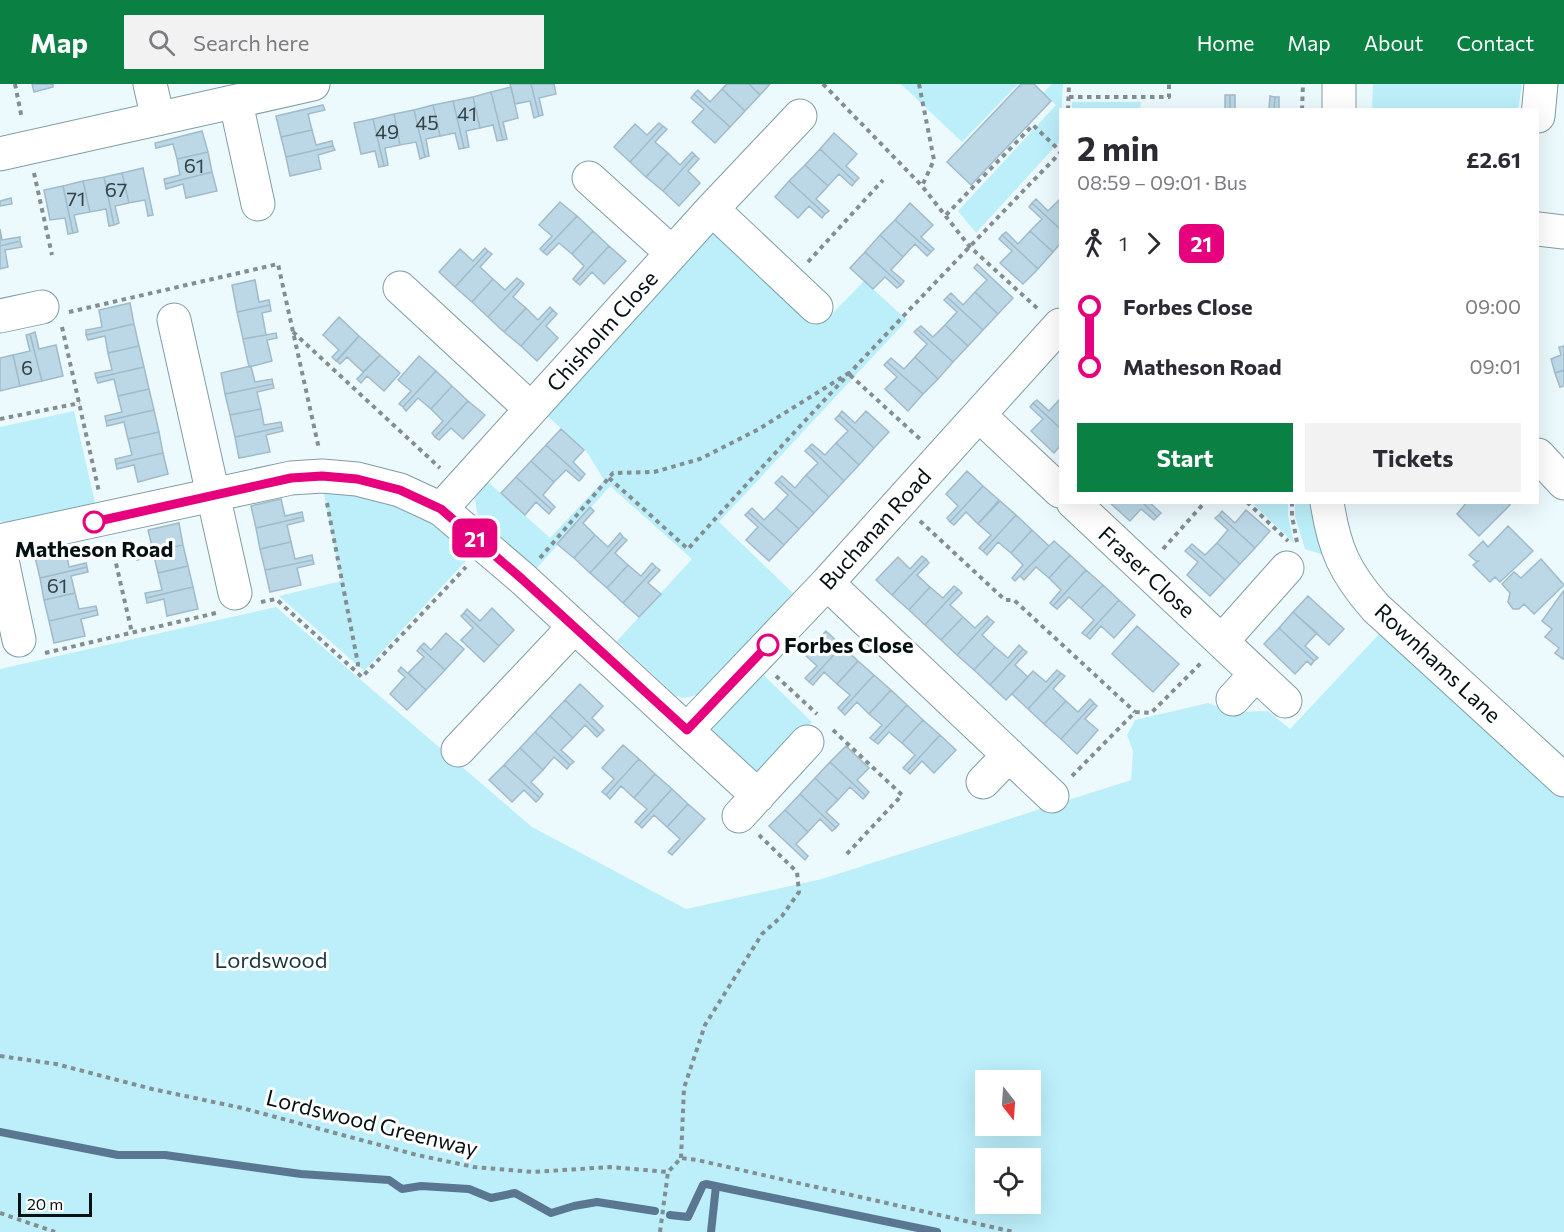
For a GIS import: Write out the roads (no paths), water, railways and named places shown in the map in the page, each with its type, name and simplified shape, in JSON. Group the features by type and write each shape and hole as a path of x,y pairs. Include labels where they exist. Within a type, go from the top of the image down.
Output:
{"street":[{"path":"150,84 158,119"},
{"path":"14,151 314,84"},
{"path":"1339,84 1339,108"},
{"path":"1539,108 1541,84"},
{"path":"236,103 258,204"},
{"name":"Chisholm Close","path":"451,498 672,252 800,117"},
{"name":"Chisholm Close","path":"590,178 672,252"},
{"path":"712,209 816,307"},
{"path":"1539,229 1564,231"},
{"name":"Chisholm Close","path":"400,288 531,409"},
{"path":"0,316 42,307"},
{"path":"174,320 236,603"},
{"name":"Buchanan Road","path":"687,730 827,583 1059,326"},
{"path":"980,416 1059,490"},
{"path":"1539,456 1564,483"},
{"path":"0,541 291,478 322,476 357,479 400,490 451,498 485,547 687,730 748,806 807,742"},
{"name":"Fraser Close","path":"1075,504 1285,701"},
{"name":"Rownhams Lane","path":"1329,517 1343,563 1358,587 1376,608 1564,780"},
{"path":"0,551 31,647"},
{"path":"1222,641 1293,560"},
{"path":"827,583 1052,796"},
{"path":"458,750 573,628"},
{"path":"1233,699 1256,674"},
{"path":"983,782 1009,755"}],"waterway":[{"path":"0,1132 118,1155 165,1155 301,1174 389,1180 402,1189 421,1186 469,1189 491,1198 515,1193 551,1213 597,1202 655,1211"},
{"path":"670,1215 688,1217 703,1185 706,1184 937,1232"},
{"path":"711,1232 716,1186"}],"place":[{"name":"Matheson Road","path":"94,522"},
{"name":"Forbes Close","path":"768,645"}],"park label":[{"name":"Lordswood","path":"271,960"}]}
